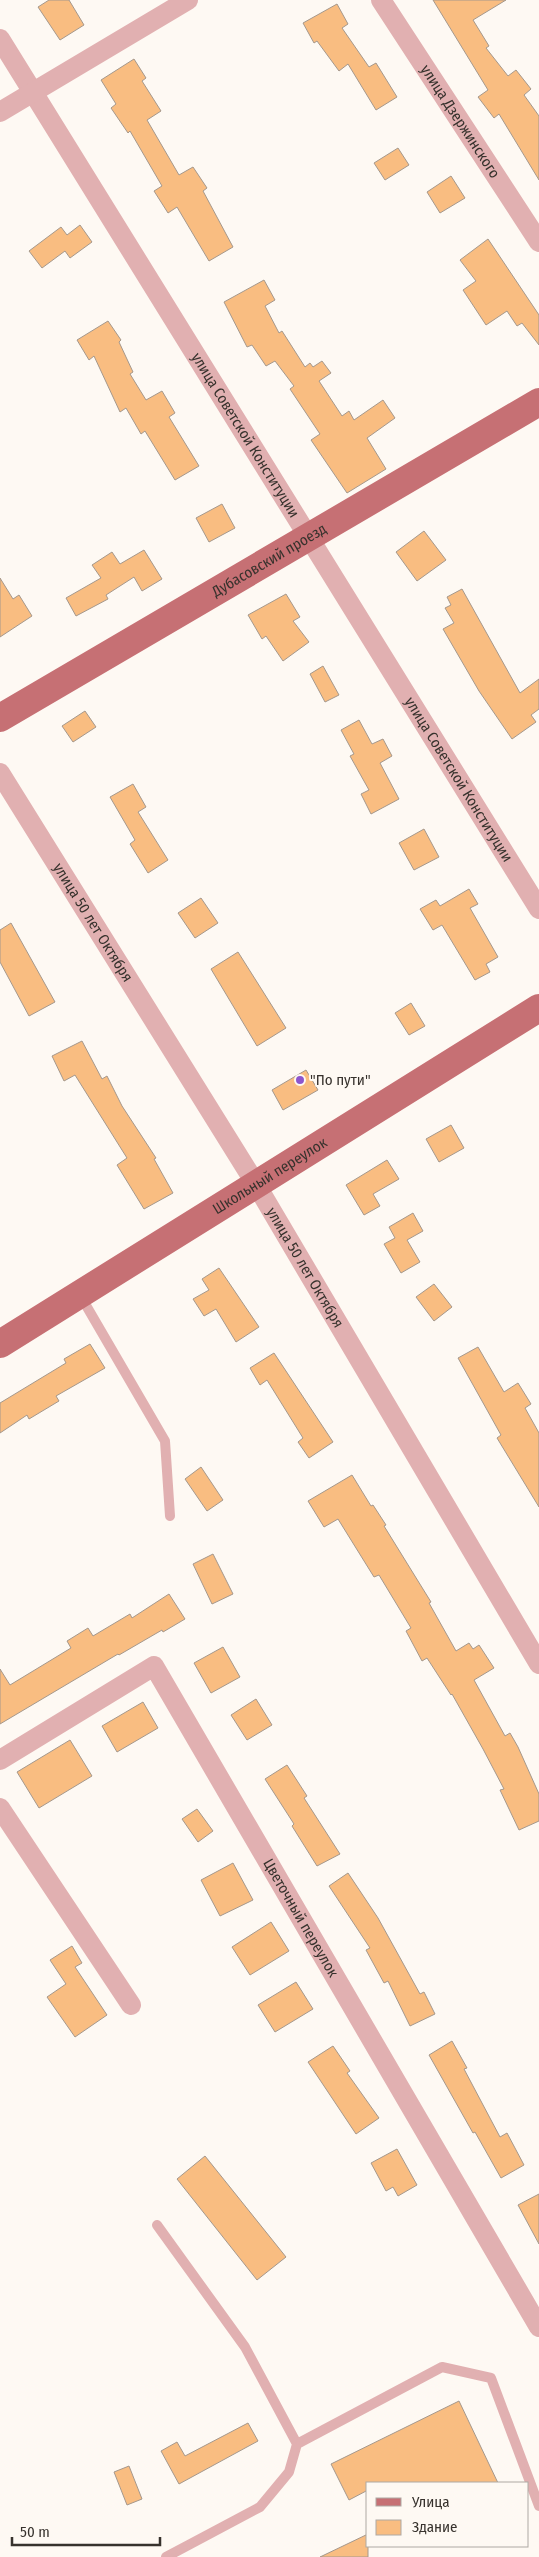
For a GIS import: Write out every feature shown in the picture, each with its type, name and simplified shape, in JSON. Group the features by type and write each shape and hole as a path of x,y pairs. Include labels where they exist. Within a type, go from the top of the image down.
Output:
{"main road":[{"name":"Дубасовский проезд","path":"0,718 539,402"},
{"name":"Школьный переулок","path":"0,1344 257,1186 539,1008"}],"street":[{"path":"0,112 188,0"},
{"name":"улица Дзержинского","path":"381,0 539,242"},
{"name":"улица Советской Конституции","path":"0,39 539,909"},
{"name":"улица 50 лет Октября","path":"0,773 257,1186 539,1664"},
{"name":"Цветочный переулок","path":"0,1760 154,1666 539,2327"},
{"path":"0,1808 131,2005"}],"lane":[{"path":"80,1295 165,1441 170,1516"},
{"path":"158,2225 245,2347 297,2444 289,2472 260,2507 166,2557"},
{"path":"297,2444 442,2367 491,2378 539,2506"}],"building":[{"path":"49,0 69,0 84,25 60,40 38,7"},
{"path":"433,0 506,0 473,20 489,46 486,48 508,76 516,70 531,89 524,95 539,116 539,180 499,114 494,118 478,97 488,90"},
{"path":"337,4 348,24 342,28 369,67 376,63 397,97 376,110 348,64 339,71 317,41 314,43 303,23"},
{"path":"134,59 146,78 142,81 161,111 147,120 179,175 193,167 207,188 203,191 233,247 209,261 177,207 168,213 154,191 162,186 130,131 128,133 111,108 116,104 101,80"},
{"path":"398,148 409,165 385,180 374,163"},
{"path":"451,176 465,198 440,213 427,192"},
{"path":"80,225 92,242 70,258 65,251 42,268 29,251 61,227 67,235"},
{"path":"488,239 539,315 539,345 522,323 517,326 507,311 486,325 463,290 476,281 460,260"},
{"path":"264,280 275,300 265,306 279,333 282,331 305,367 310,363 313,367 322,361 331,373 319,381 342,416 349,411 354,420 383,400 395,418 367,438 386,469 347,493 311,440 320,434 290,389 294,386 275,361 266,366 252,345 247,347 224,302"},
{"path":"108,321 121,340 119,342 133,372 130,374 146,400 162,391 175,413 169,417 199,466 175,480 145,431 141,434 126,408 120,412 94,356 89,360 77,340"},
{"path":"222,504 235,528 209,542 196,518"},
{"path":"424,531 446,560 417,581 396,552"},
{"path":"144,550 162,579 142,591 134,577 106,595 108,599 76,616 66,598 101,578 92,565 112,552 120,564"},
{"path":"0,578 13,599 19,595 32,616 0,637"},
{"path":"462,589 520,693 539,679 539,709 531,715 536,722 512,739 479,691 443,629 454,623 445,608 451,605 447,597"},
{"path":"286,594 300,617 293,621 309,642 283,661 266,636 262,639 248,615"},
{"path":"323,666 339,695 325,702 310,674"},
{"path":"85,711 96,727 73,742 62,726"},
{"path":"359,720 372,744 383,739 392,756 380,763 399,799 371,814 361,794 369,790 350,756 354,754 341,730"},
{"path":"133,784 146,807 138,812 168,860 148,873 130,844 135,840 110,797"},
{"path":"424,829 439,857 414,870 399,843"},
{"path":"469,889 478,904 470,908 498,957 486,964 490,972 475,980 442,925 433,930 420,909 436,900 440,906"},
{"path":"201,898 218,923 195,938 178,913"},
{"path":"11,923 55,1002 29,1016 0,962 0,930"},
{"path":"238,952 286,1028 257,1046 211,969"},
{"path":"411,1003 425,1026 409,1035 395,1013"},
{"path":"82,1041 102,1079 107,1076 122,1106 156,1158 154,1159 173,1193 144,1209 117,1165 127,1158 75,1075 64,1081 52,1056"},
{"name":"\"По пути\"","path":"306,1070 318,1090 283,1110 272,1090"},
{"path":"451,1125 464,1148 439,1162 426,1139"},
{"path":"387,1160 399,1179 373,1194 380,1206 364,1215 346,1185"},
{"path":"413,1213 423,1231 407,1240 420,1262 401,1273 384,1244 395,1238 389,1227"},
{"path":"219,1268 259,1327 236,1342 216,1309 204,1316 193,1299 209,1290 202,1279"},
{"path":"434,1284 452,1307 434,1321 416,1297"},
{"path":"90,1344 105,1368 56,1396 59,1401 29,1419 27,1415 0,1433 0,1403 66,1363 64,1359"},
{"path":"478,1347 504,1392 518,1383 531,1404 525,1408 539,1433 539,1507 497,1438 501,1435 458,1358"},
{"path":"274,1353 333,1442 309,1458 298,1442 303,1438 267,1380 260,1385 250,1368"},
{"path":"201,1467 223,1500 207,1511 185,1479"},
{"path":"352,1475 371,1506 373,1505 386,1525 384,1526 431,1602 429,1603 456,1651 469,1643 473,1649 479,1645 494,1668 474,1680 505,1736 510,1733 518,1747 539,1794 539,1821 519,1830 500,1790 504,1789 483,1749 452,1694 427,1658 422,1661 406,1631 411,1628 379,1575 374,1577 338,1519 324,1527 308,1501"},
{"path":"213,1554 233,1594 212,1604 193,1564"},
{"path":"169,1594 185,1619 118,1654 0,1724 0,1669 10,1685 71,1648 67,1641 88,1628 93,1636 130,1614 132,1618"},
{"path":"223,1647 240,1677 211,1693 194,1663"},
{"path":"256,1699 272,1725 247,1740 231,1715"},
{"path":"143,1702 158,1728 117,1752 102,1726"},
{"path":"70,1740 92,1776 39,1808 17,1772"},
{"path":"287,1765 307,1796 304,1798 340,1854 317,1866 292,1826 294,1824 265,1779"},
{"path":"197,1809 213,1831 198,1842 182,1819"},
{"path":"233,1863 253,1900 220,1916 201,1880"},
{"path":"348,1873 378,1918 420,1994 424,1992 435,2014 410,2026 388,1981 384,1983 366,1950 370,1948 329,1886"},
{"path":"271,1922 289,1951 250,1975 232,1947"},
{"path":"72,1946 82,1963 75,1967 107,2015 75,2037 47,1997 66,1984 50,1960"},
{"path":"296,1982 313,2009 275,2032 258,2005"},
{"path":"452,2041 467,2068 464,2069 500,2137 507,2133 524,2165 501,2178 429,2055"},
{"path":"333,2046 350,2071 347,2073 379,2118 356,2134 308,2062"},
{"path":"397,2149 417,2185 398,2196 393,2187 386,2191 371,2163"},
{"path":"205,2156 286,2257 257,2280 177,2179"},
{"path":"539,2194 539,2244 518,2205"},
{"path":"459,2401 498,2482 366,2482 366,2491 349,2500 331,2464"},
{"path":"248,2423 258,2441 179,2484 161,2451 177,2442 185,2456"},
{"path":"129,2466 142,2499 127,2505 114,2472"},
{"path":"366,2535 368,2557 320,2557"}],"place":[{"name":"\"По пути\"","path":"300,1080"}]}
